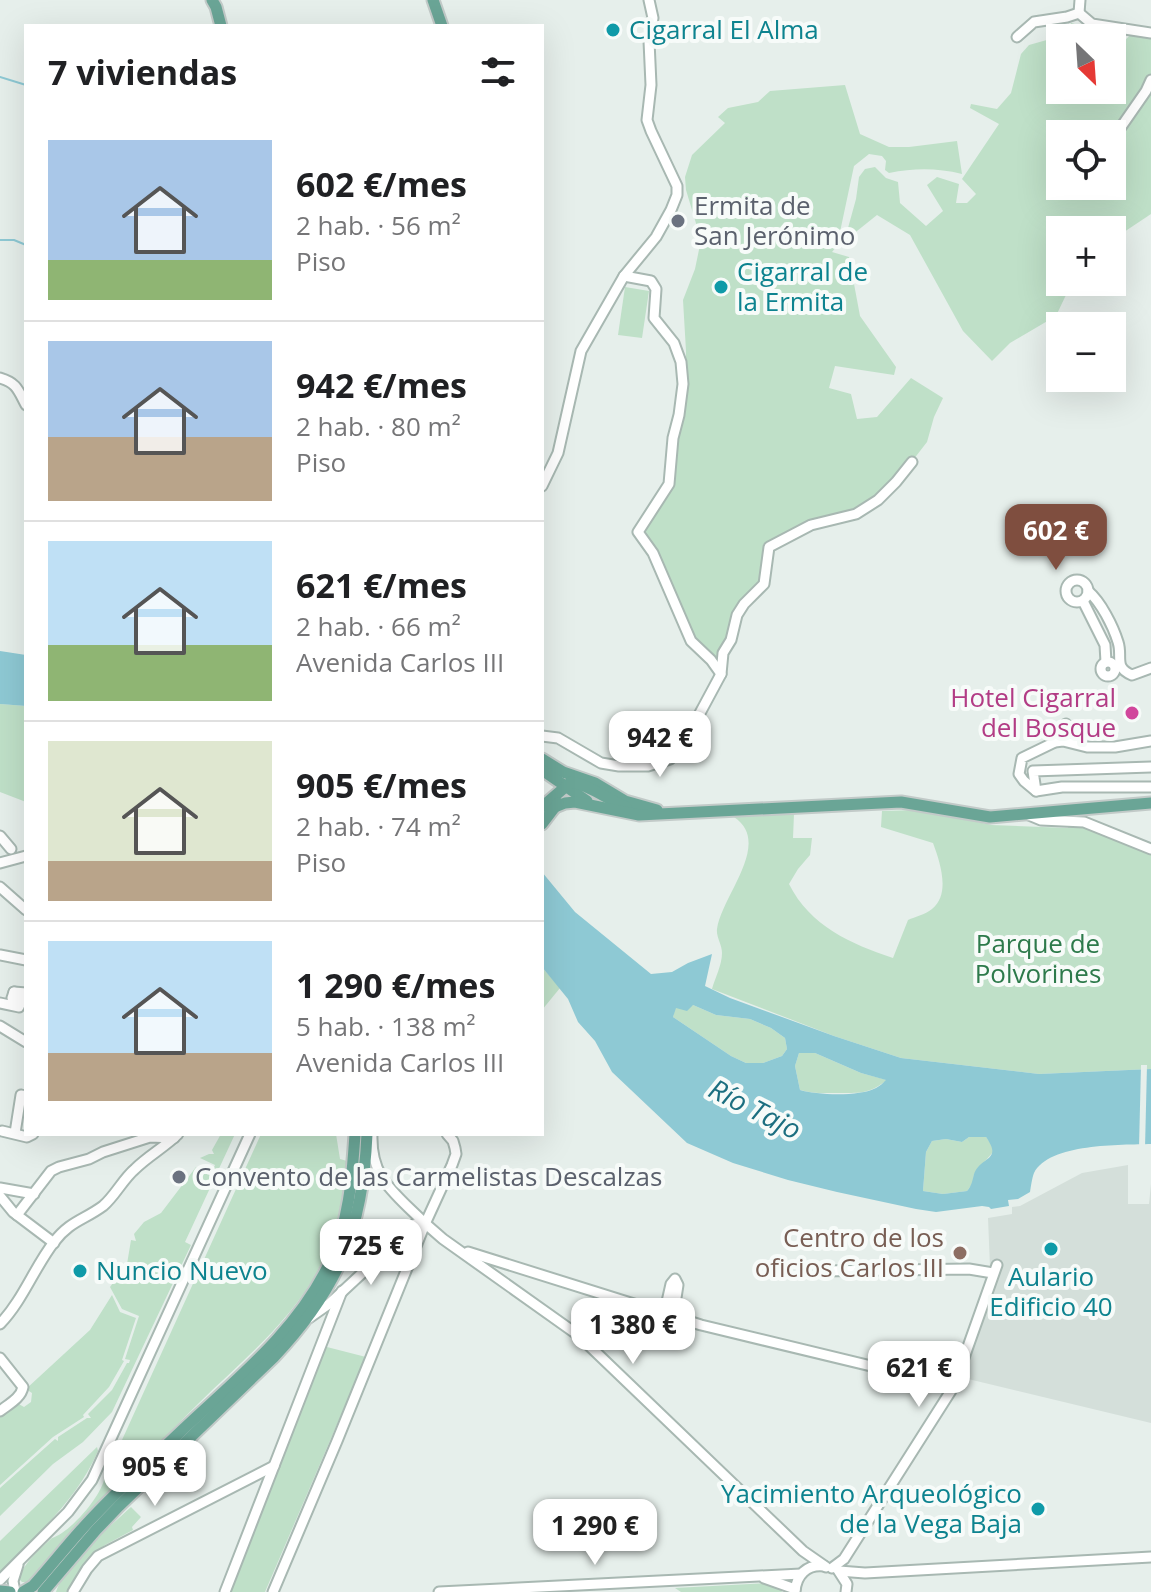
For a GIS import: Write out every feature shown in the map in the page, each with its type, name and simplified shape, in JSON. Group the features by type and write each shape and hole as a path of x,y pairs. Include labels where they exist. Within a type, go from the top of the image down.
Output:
{"main road":[{"path":"212,0 220,24"},
{"path":"433,0 441,24"},
{"path":"544,767 595,783 625,801 669,813"},
{"path":"544,768 580,797 606,809"},
{"path":"544,770 550,788 548,805"},
{"path":"563,772 564,786"},
{"path":"548,805 571,782 579,783 626,807 669,813"},
{"path":"548,805 570,802 639,815 901,802 990,817 1083,816 1151,803"},
{"path":"33,1590 109,1500 258,1358 305,1304 327,1268 344,1222 349,1204 355,1136"},
{"path":"33,1590 55,1576 103,1522 274,1357 306,1320 330,1283 348,1244 361,1192 370,1136"},
{"path":"0,1591 13,1592"}],"street":[{"path":"544,482 558,453 581,351 624,276 656,237 677,195 677,186 647,120 651,85 649,41 653,18 649,0"},
{"path":"1079,13 1080,0"},
{"path":"1079,13 1092,24 1151,33"},
{"path":"1017,37 1034,22 1079,13"},
{"path":"1126,120 1151,80"},
{"path":"624,276 651,281 656,289 654,318 674,343 681,362 683,384 673,438 669,484 638,532 653,553 691,641 721,674"},
{"path":"0,378 15,385 24,401"},
{"path":"544,736 558,738 610,765 648,766 670,759 685,741 721,674 723,653 731,640 737,615 764,584 769,547 811,525 856,514 878,500 912,462"},
{"path":"1073,580 1080,580 1086,584 1088,591 1083,601 1076,603 1067,598 1065,591 1073,580"},
{"path":"1088,591 1097,598 1119,645 1119,662 1123,671 1132,675 1151,668"},
{"path":"1083,601 1105,645 1106,662"},
{"path":"1055,742 1066,724"},
{"path":"1151,741 1115,747 1055,742 1022,758 1019,774 1036,791 1062,787 1151,787"},
{"path":"1036,791 1033,771 1151,767"},
{"path":"1083,816 1151,849"},
{"path":"0,836 11,849"},
{"path":"0,863 24,857"},
{"path":"0,887 24,908"},
{"path":"0,955 24,960"},
{"path":"0,1003 19,1007 22,1000 12,998 14,992 24,993"},
{"path":"0,1026 24,1041"},
{"path":"15,1133 24,1095"},
{"path":"2,1131 24,1135"},
{"path":"17,1215 51,1171 59,1167 150,1137 176,1136"},
{"path":"0,1324 12,1311 54,1243 73,1223 105,1204 136,1167 176,1136"},
{"path":"0,1580 68,1512 92,1480 249,1136"},
{"path":"370,1136 375,1163 387,1187 425,1224 578,1335 803,1551 842,1579"},
{"path":"273,1592 455,1158 453,1141 449,1136"},
{"path":"0,1188 34,1194"},
{"path":"0,1196 17,1215 54,1243"},
{"path":"306,1320 415,1224 425,1224"},
{"path":"460,1250 669,1316 954,1386"},
{"path":"819,1271 995,1269 954,1386 844,1559 842,1579"},
{"path":"225,1592 342,1291"},
{"path":"0,1358 23,1387 18,1397 0,1411"},
{"path":"73,1592 98,1556 274,1466"},
{"path":"753,1575 795,1590 809,1562 803,1551"},
{"path":"439,1592 532,1590 804,1572 816,1565 842,1579 865,1573 1151,1557"},
{"path":"13,1592 14,1576 22,1558"},
{"path":"14,1576 19,1586 33,1590"},
{"path":"53,1592 55,1576"}],"shaded area":[{"path":"1128,1165 1128,1204 1149,1204 1151,1184 1151,1423 964,1378 975,1338 968,1335 990,1267 988,1218 1012,1214 1012,1207 1020,1206 1082,1173"}],"green space":[{"path":"1131,34 1151,37 1151,214 1126,231 1126,216 1046,216 1046,296 1066,296 1058,312 1046,312 1046,322 1010,343 992,361 963,331 910,235 877,215 852,235 848,228 859,177 865,169 875,167 886,178 898,182 900,203 926,226 943,211 927,185 937,177 959,184 956,203 967,203 976,194 962,179 999,124 970,108 971,104 997,109 1011,93 1021,54 1029,45 1046,40 1046,104 1126,104 1126,39"},
{"path":"845,85 860,134 889,147 957,141 962,174 926,169 889,173 885,170 886,161 882,156 869,154 854,166 837,246 832,252 849,257 860,316 896,367 894,375 835,366 829,388 851,394 857,419 877,417 911,378 943,398 927,442 896,482 856,513 811,524 769,547 766,577 743,604 721,660 716,660 695,640 659,552 642,531 674,479 679,434 686,407 683,300 695,269 701,240 685,177 692,155 725,123 718,117 728,108 758,102 770,91"},
{"path":"625,287 649,291 642,338 618,335"},
{"path":"0,704 24,706 24,801 0,792"},
{"name":"Parque de Polvorines","path":"918,810 992,825 1079,827 1100,832 1151,853 1151,1069 1039,1074 901,1058 712,989 722,958 717,929 747,855 745,828 734,817 794,814 793,838 812,838 810,855 789,884 798,899 833,932 893,958 908,920 932,909 938,903 943,887 933,843 881,827 882,811"},
{"path":"544,969 560,988 544,1008"},
{"path":"693,1005 716,1015 750,1019 771,1028 785,1038 787,1049 782,1056 763,1063 746,1063 731,1056 673,1017 675,1008"},
{"path":"799,1053 815,1053 861,1073 887,1080 858,1093 800,1090 795,1066"},
{"path":"220,1136 234,1136 185,1242 191,1245 112,1412 0,1516 0,1488 55,1439 58,1441 58,1437 91,1418 88,1414 112,1390 129,1363 130,1360 125,1359 139,1316 122,1309 110,1287 127,1264 131,1240 136,1241 134,1234 144,1222 161,1213 196,1167 212,1172 215,1165 200,1158 214,1154 212,1150"},
{"path":"260,1136 336,1136 340,1159 347,1161 341,1202 326,1253 309,1286 282,1322 112,1490 28,1582 22,1582 19,1579 21,1573 32,1557 77,1521 93,1501"},
{"path":"969,1137 986,1137 993,1152 974,1174 973,1183 967,1191 943,1194 923,1191 926,1152 932,1141 946,1139 962,1142"},
{"path":"112,1295 120,1312 136,1318 124,1361 109,1387 84,1417 53,1437 0,1485 0,1417 17,1403 24,1407 31,1402 32,1393 26,1389 90,1330"},
{"path":"323,1346 366,1357 265,1592 229,1592"},
{"path":"97,1447 89,1469 67,1501 0,1572 0,1541"},
{"path":"131,1507 141,1517 132,1527 133,1530 94,1553 69,1592 56,1592 68,1570"},
{"path":"769,1583 782,1592 681,1592 675,1588"}],"water":[{"path":"0,651 24,655 24,706 0,704"},
{"name":"Río Tajo","path":"544,874 575,912 651,974 672,972 712,954 705,986 730,998 901,1058 1039,1074 1151,1069 1151,1144 1087,1148 1054,1156 1042,1163 1034,1173 1030,1192 1018,1199 1008,1200 1009,1206 991,1209 982,1206 936,1212 788,1180 733,1163 687,1143 612,1072 595,1041 578,1022 568,999 544,969","holes":["693,1005 716,1015 750,1019 771,1028 785,1038 787,1049 782,1056 763,1063 746,1063 673,1017 676,1008 687,1011","799,1053 815,1053 886,1080 876,1088 859,1093 800,1090 795,1066","969,1137 986,1137 992,1155 977,1168 967,1191 943,1194 923,1191 926,1152 932,1141 946,1139 962,1142"]}],"pier":[{"path":"1141,1065 1147,1065 1145,1148 1139,1148"}],"waterway":[{"path":"0,77 24,84"},
{"path":"0,240 24,244"}],"place":[{"name":"Cigarral El Alma","path":"613,30"},
{"name":"Ermita de San Jerónimo","path":"678,221"},
{"name":"Cigarral de la Ermita","path":"721,287"},
{"name":"Hotel Cigarral del Bosque","path":"1132,713"},
{"name":"Convento de las Carmelistas Descalzas","path":"179,1177"},
{"name":"Aulario Edificio 40","path":"1051,1249"},
{"name":"Centro de los oficios Carlos III","path":"960,1253"},
{"name":"Nuncio Nuevo","path":"80,1271"},
{"name":"Yacimiento Arqueológico de la Vega Baja","path":"1038,1509"}]}
